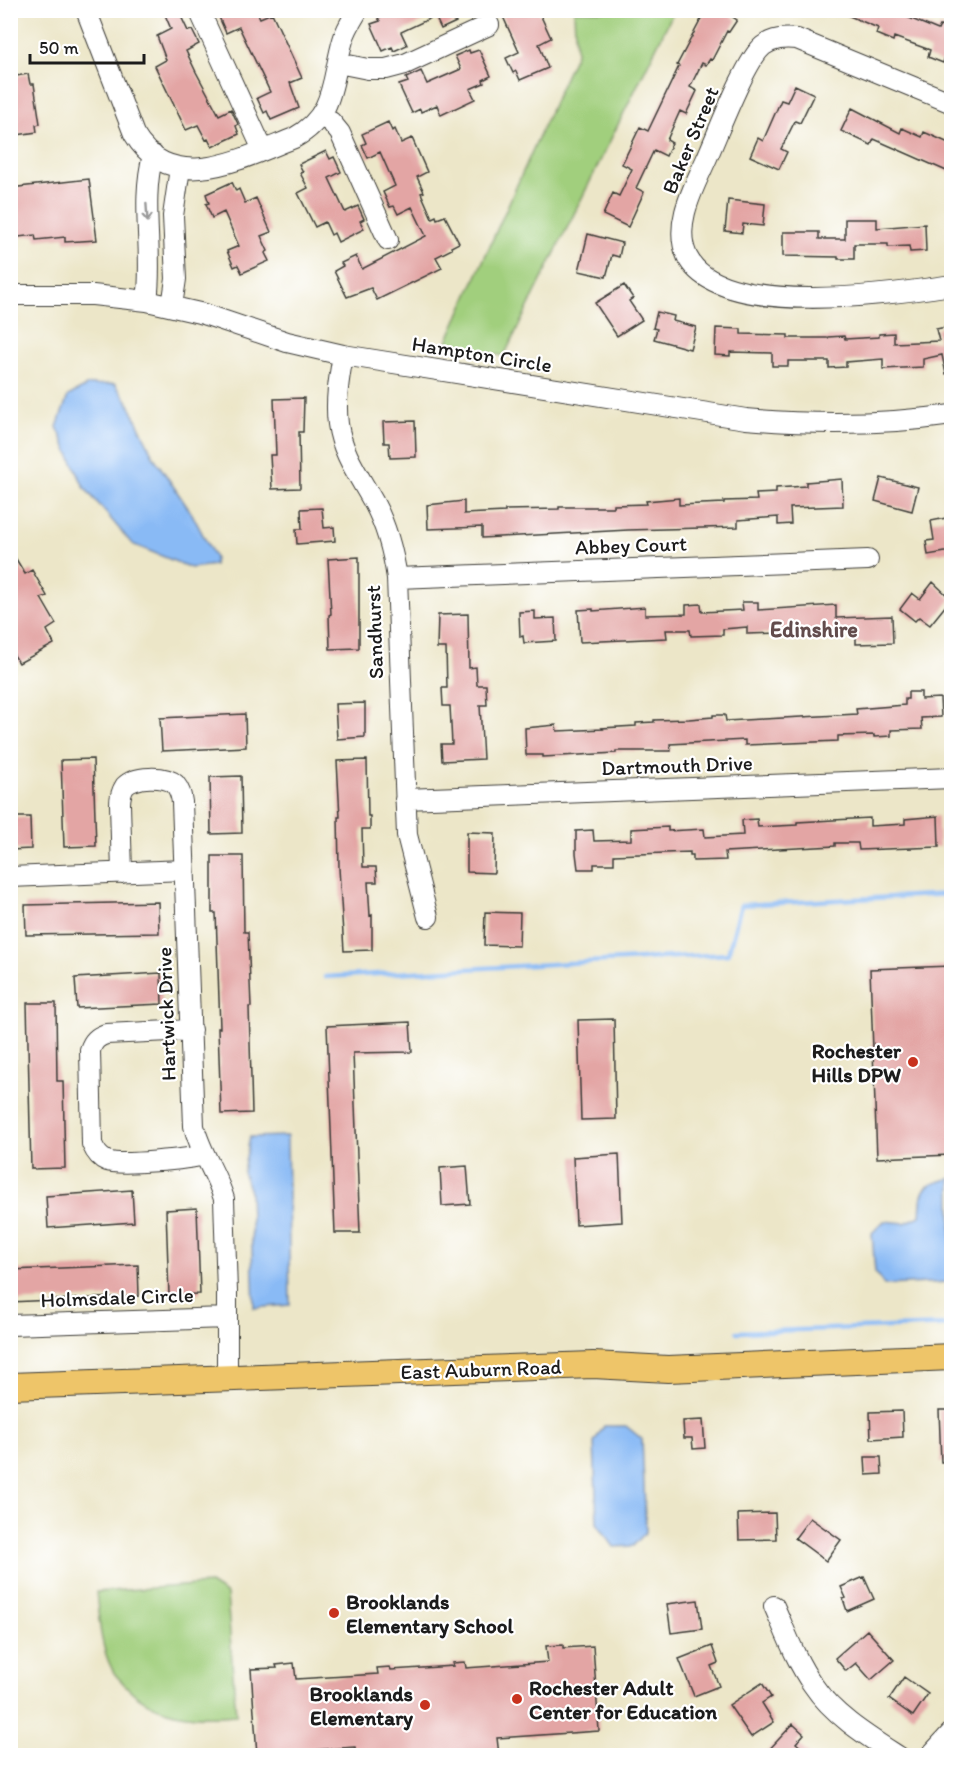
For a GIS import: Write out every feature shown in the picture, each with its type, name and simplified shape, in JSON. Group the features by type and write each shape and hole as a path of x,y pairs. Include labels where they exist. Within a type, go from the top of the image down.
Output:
{"main road":[{"name":"East Auburn Road","path":"10,1386 593,1365 668,1369 951,1357"}],"street":[{"path":"86,10 134,134 141,145 153,155 180,168 197,170 263,150 305,131 320,116 331,95 343,39 358,10"},
{"path":"199,10 263,150"},
{"path":"338,63 368,69 386,69 405,64 489,25"},
{"name":"Baker Street","path":"951,103 806,43 782,38 773,40 762,46 748,68 691,194 682,232 687,256 702,276 730,289 775,295 835,297 886,294 951,285"},
{"path":"320,116 331,122 340,133 388,240"},
{"path":"147,301 151,275 146,198 147,177 153,155"},
{"path":"172,306 176,279 173,208 180,168"},
{"path":"149,246 175,245"},
{"name":"Hampton Circle","path":"10,295 93,295 147,301 172,306 287,342 343,355 746,420 868,424 951,416"},
{"name":"Sandhurst","path":"343,355 337,401 338,424 348,457 386,528 394,552 407,835 428,917"},
{"name":"Abbey Court","path":"396,578 868,560"},
{"name":"Dartmouth Drive","path":"405,799 951,778"},
{"name":"Hartwick Drive","path":"122,873 120,795 128,783 136,780 165,779 174,783 180,792 194,1126 224,1199 227,1378"},
{"path":"10,877 184,870"},
{"path":"191,1030 106,1034 93,1042 90,1050 92,1144 96,1152 109,1162 189,1159 204,1155"},
{"name":"Holmsdale Circle","path":"10,1325 226,1318"},
{"path":"774,1606 802,1667 814,1686 848,1721 897,1755"},
{"path":"930,1755 951,1732"}],"green space":[{"path":"574,11 674,11 504,356 445,346 576,53"},
{"path":"210,1584 227,1595 236,1715 190,1715 161,1709 135,1695 113,1671 102,1641 96,1592"}],"water":[{"path":"115,384 128,402 153,456 192,514 215,558 214,565 191,568 132,544 84,487 57,427 68,396 88,385"},
{"path":"287,1136 290,1305 254,1308 250,1192 243,1172 250,1137"},
{"path":"951,1178 951,1282 884,1285 875,1272 872,1233 884,1221 905,1223 920,1216 925,1189 934,1183"},
{"path":"604,1426 626,1426 642,1439 646,1532 633,1546 614,1547 597,1523 594,1442"}],"building":[{"path":"163,10 178,10 188,31 192,30 199,44 186,51 196,72 219,115 231,109 238,124 236,126 239,134 212,147 198,125 186,130 155,66 166,60 157,36 171,29"},
{"path":"220,10 256,10 260,18 272,13 302,78 290,83 299,108 271,120 267,111 264,113 257,98 270,92 239,27 226,33 219,17 222,16"},
{"path":"394,10 451,10 456,22 441,29 435,16 401,32 407,45 394,51 392,47 383,51 371,24 380,21 378,18"},
{"path":"500,10 538,10 551,38 539,44 548,68 520,80 516,71 513,73 506,58 519,52"},
{"path":"706,10 722,10 737,20 729,32 727,31 712,60 710,59 706,65 702,63 690,87 697,91 686,114 680,111 667,140 672,143 666,156 654,150 636,188 644,192 628,227 603,215 613,193 619,196 632,169 622,164 640,127 648,131 679,66 677,65"},
{"path":"835,10 890,10 938,30 940,26 951,30 951,40 943,63 928,57 930,50 894,37 893,41 876,34 878,28"},
{"path":"469,50 470,53 479,50 491,76 483,80 484,83 470,89 475,99 441,115 437,105 412,113 399,85 408,82 406,78 421,71 427,84 461,69 455,56"},
{"path":"28,74 30,84 34,84 40,124 36,125 37,132 10,136 10,77"},
{"path":"795,85 814,94 800,123 795,121 781,149 787,152 779,169 750,156 758,138 763,141 781,100 787,102"},
{"path":"852,108 900,133 902,128 922,137 924,132 951,144 951,173 874,139 871,145 841,131"},
{"path":"388,122 392,131 395,129 401,143 412,138 427,172 417,177 432,218 445,216 459,243 436,257 442,268 377,300 371,288 347,297 334,271 343,266 341,263 356,256 362,269 426,236 412,207 398,214 394,206 390,207 383,192 395,186 380,152 368,158 362,145 366,143 362,134"},
{"path":"326,151 330,159 334,157 341,172 329,178 345,212 358,206 364,219 360,221 364,229 338,242 334,233 331,235 325,222 315,227 298,193 308,188 300,173 303,172 299,164"},
{"path":"89,179 97,240 65,242 65,237 36,240 35,235 10,238 10,188"},
{"path":"232,182 236,191 239,189 245,203 256,198 271,232 261,236 268,251 265,253 269,261 242,273 238,265 234,267 227,251 239,246 224,212 212,218 206,204 209,203 206,194"},
{"path":"728,200 765,204 763,226 743,224 742,233 725,231"},
{"path":"845,219 877,219 877,228 925,224 926,251 910,252 909,246 854,244 854,259 783,256 783,232 819,232 819,239 845,239"},
{"path":"588,234 622,243 619,257 612,255 606,277 579,271"},
{"path":"624,285 633,298 629,301 642,320 617,336 595,303"},
{"path":"657,312 674,316 673,321 696,327 690,349 654,339 657,329 653,328"},
{"path":"951,326 951,374 946,374 942,355 923,359 923,367 883,369 883,359 846,362 846,367 829,368 829,361 788,361 788,366 772,366 772,353 730,352 730,356 715,355 716,328 741,329 741,334 788,335 788,338 844,336 845,339 879,337 879,334 894,333 894,343 939,341 936,329"},
{"path":"304,398 303,432 299,432 300,488 272,489 270,455 276,455 274,399"},
{"path":"415,421 416,457 390,458 389,443 384,443 383,422"},
{"path":"881,478 918,487 912,511 875,501"},
{"path":"842,479 843,506 790,508 791,524 778,525 778,517 738,520 738,527 482,538 482,527 428,529 427,505 464,501 464,514 505,512 505,510 559,509 559,507 614,507 614,505 647,504 646,501 679,498 679,505 724,503 724,501 757,500 756,494 776,493 776,488 806,486 806,482"},
{"path":"322,508 324,528 334,527 335,541 297,544 296,529 302,529 301,509"},
{"path":"951,517 951,551 928,555 926,541 934,540 931,521"},
{"path":"10,549 25,574 32,570 47,596 41,598 56,624 47,630 54,644 19,663 10,649"},
{"path":"359,557 359,648 330,649 328,559"},
{"path":"933,582 951,599 930,625 919,617 915,621 900,609 912,593 920,599"},
{"path":"742,602 758,602 758,610 836,605 836,618 892,616 893,643 856,644 856,632 853,631 747,634 747,627 723,629 723,635 691,636 690,630 666,630 667,638 580,642 578,610 645,607 645,615 686,614 686,605 701,604 702,612 743,610"},
{"path":"535,611 535,619 555,618 556,641 524,643 523,636 520,637 519,612"},
{"path":"468,614 469,668 476,667 477,685 486,685 487,705 480,705 483,759 442,761 441,744 452,744 450,706 443,706 442,688 447,688 446,648 437,648 438,615"},
{"path":"908,692 921,692 921,699 940,698 941,717 921,718 922,729 891,730 891,736 838,736 838,741 745,745 745,740 670,744 671,751 616,751 616,753 543,757 543,755 526,755 525,728 556,725 557,731 603,729 636,726 636,723 654,722 654,720 713,717 713,715 725,715 726,721 857,714 856,709 905,705"},
{"path":"365,703 365,737 337,739 335,704"},
{"path":"245,714 246,747 162,751 160,718"},
{"path":"93,759 96,846 64,847 61,760"},
{"path":"367,760 370,829 362,829 363,867 376,867 377,882 368,882 370,916 372,915 372,950 344,951 339,868 338,817 340,817 337,761"},
{"path":"241,776 242,833 211,834 210,777"},
{"path":"938,816 939,847 859,850 858,843 835,843 835,846 725,852 726,860 693,861 693,855 690,855 690,852 614,855 614,864 594,864 594,869 578,869 576,853 576,831 593,830 594,841 631,840 631,829 668,827 668,831 704,829 705,837 743,835 742,820 757,819 758,827 797,825 797,822 870,818 870,826 905,824 905,819"},
{"path":"10,817 30,817 31,849 10,850"},
{"path":"467,832 495,833 494,873 467,872"},
{"path":"212,856 243,856 244,932 248,932 251,1007 249,1007 252,1113 221,1114 216,913 212,913"},
{"path":"158,902 159,933 26,935 25,905"},
{"path":"485,912 520,913 519,946 484,945"},
{"name":"Rochester Hills DPW","path":"951,966 951,1155 877,1158 870,969"},
{"path":"161,973 162,1004 77,1008 75,978"},
{"path":"27,1003 56,1003 57,1081 63,1081 65,1168 31,1169"},
{"path":"614,1019 616,1119 581,1120 578,1020"},
{"path":"410,1022 412,1052 353,1053 360,1233 335,1233 327,1026"},
{"path":"619,1154 622,1222 576,1225 573,1157"},
{"path":"467,1166 470,1204 442,1206 440,1168"},
{"path":"132,1190 134,1222 48,1228 46,1196"},
{"path":"197,1208 200,1294 169,1295 166,1210"},
{"path":"138,1265 139,1296 10,1302 10,1270"},
{"path":"939,1410 951,1410 951,1462 941,1462"},
{"path":"902,1411 903,1437 871,1439 870,1412"},
{"path":"703,1420 705,1448 693,1449 692,1438 684,1438 683,1421"},
{"path":"865,1457 881,1457 882,1474 866,1475"},
{"path":"775,1513 776,1539 739,1540 738,1514"},
{"path":"810,1518 841,1540 826,1561 795,1538"},
{"path":"864,1577 874,1599 847,1611 843,1599 846,1598 841,1587"},
{"path":"698,1600 702,1629 671,1633 667,1604"},
{"path":"867,1630 894,1660 871,1680 856,1663 846,1671 835,1658"},
{"name":"Brooklands Elementary","path":"563,1645 563,1648 593,1646 599,1731 497,1738 499,1755 356,1755 355,1747 300,1751 300,1755 257,1755 251,1669 277,1668 276,1665 294,1663 296,1679 378,1674 377,1668 390,1667 391,1670 453,1666 452,1663 465,1662 466,1668 548,1662 546,1646"},
{"path":"712,1646 718,1663 711,1666 719,1686 694,1696 679,1659"},
{"path":"904,1677 928,1694 913,1716 889,1699"},
{"path":"762,1683 771,1697 762,1703 774,1722 751,1737 729,1705"},
{"path":"793,1724 804,1734 796,1743 810,1755 764,1755"}],"waterway":[{"path":"325,977 728,954 741,905 952,894"},
{"path":"737,1332 952,1325"}],"place":[{"name":"Rochester Hills DPW","path":"913,1062"},
{"name":"Brooklands Elementary School","path":"334,1613"},
{"name":"Rochester Adult Center for Education","path":"517,1699"},
{"name":"Brooklands Elementary","path":"425,1705"}],"district":[{"name":"Edinshire","path":"814,629"}]}
